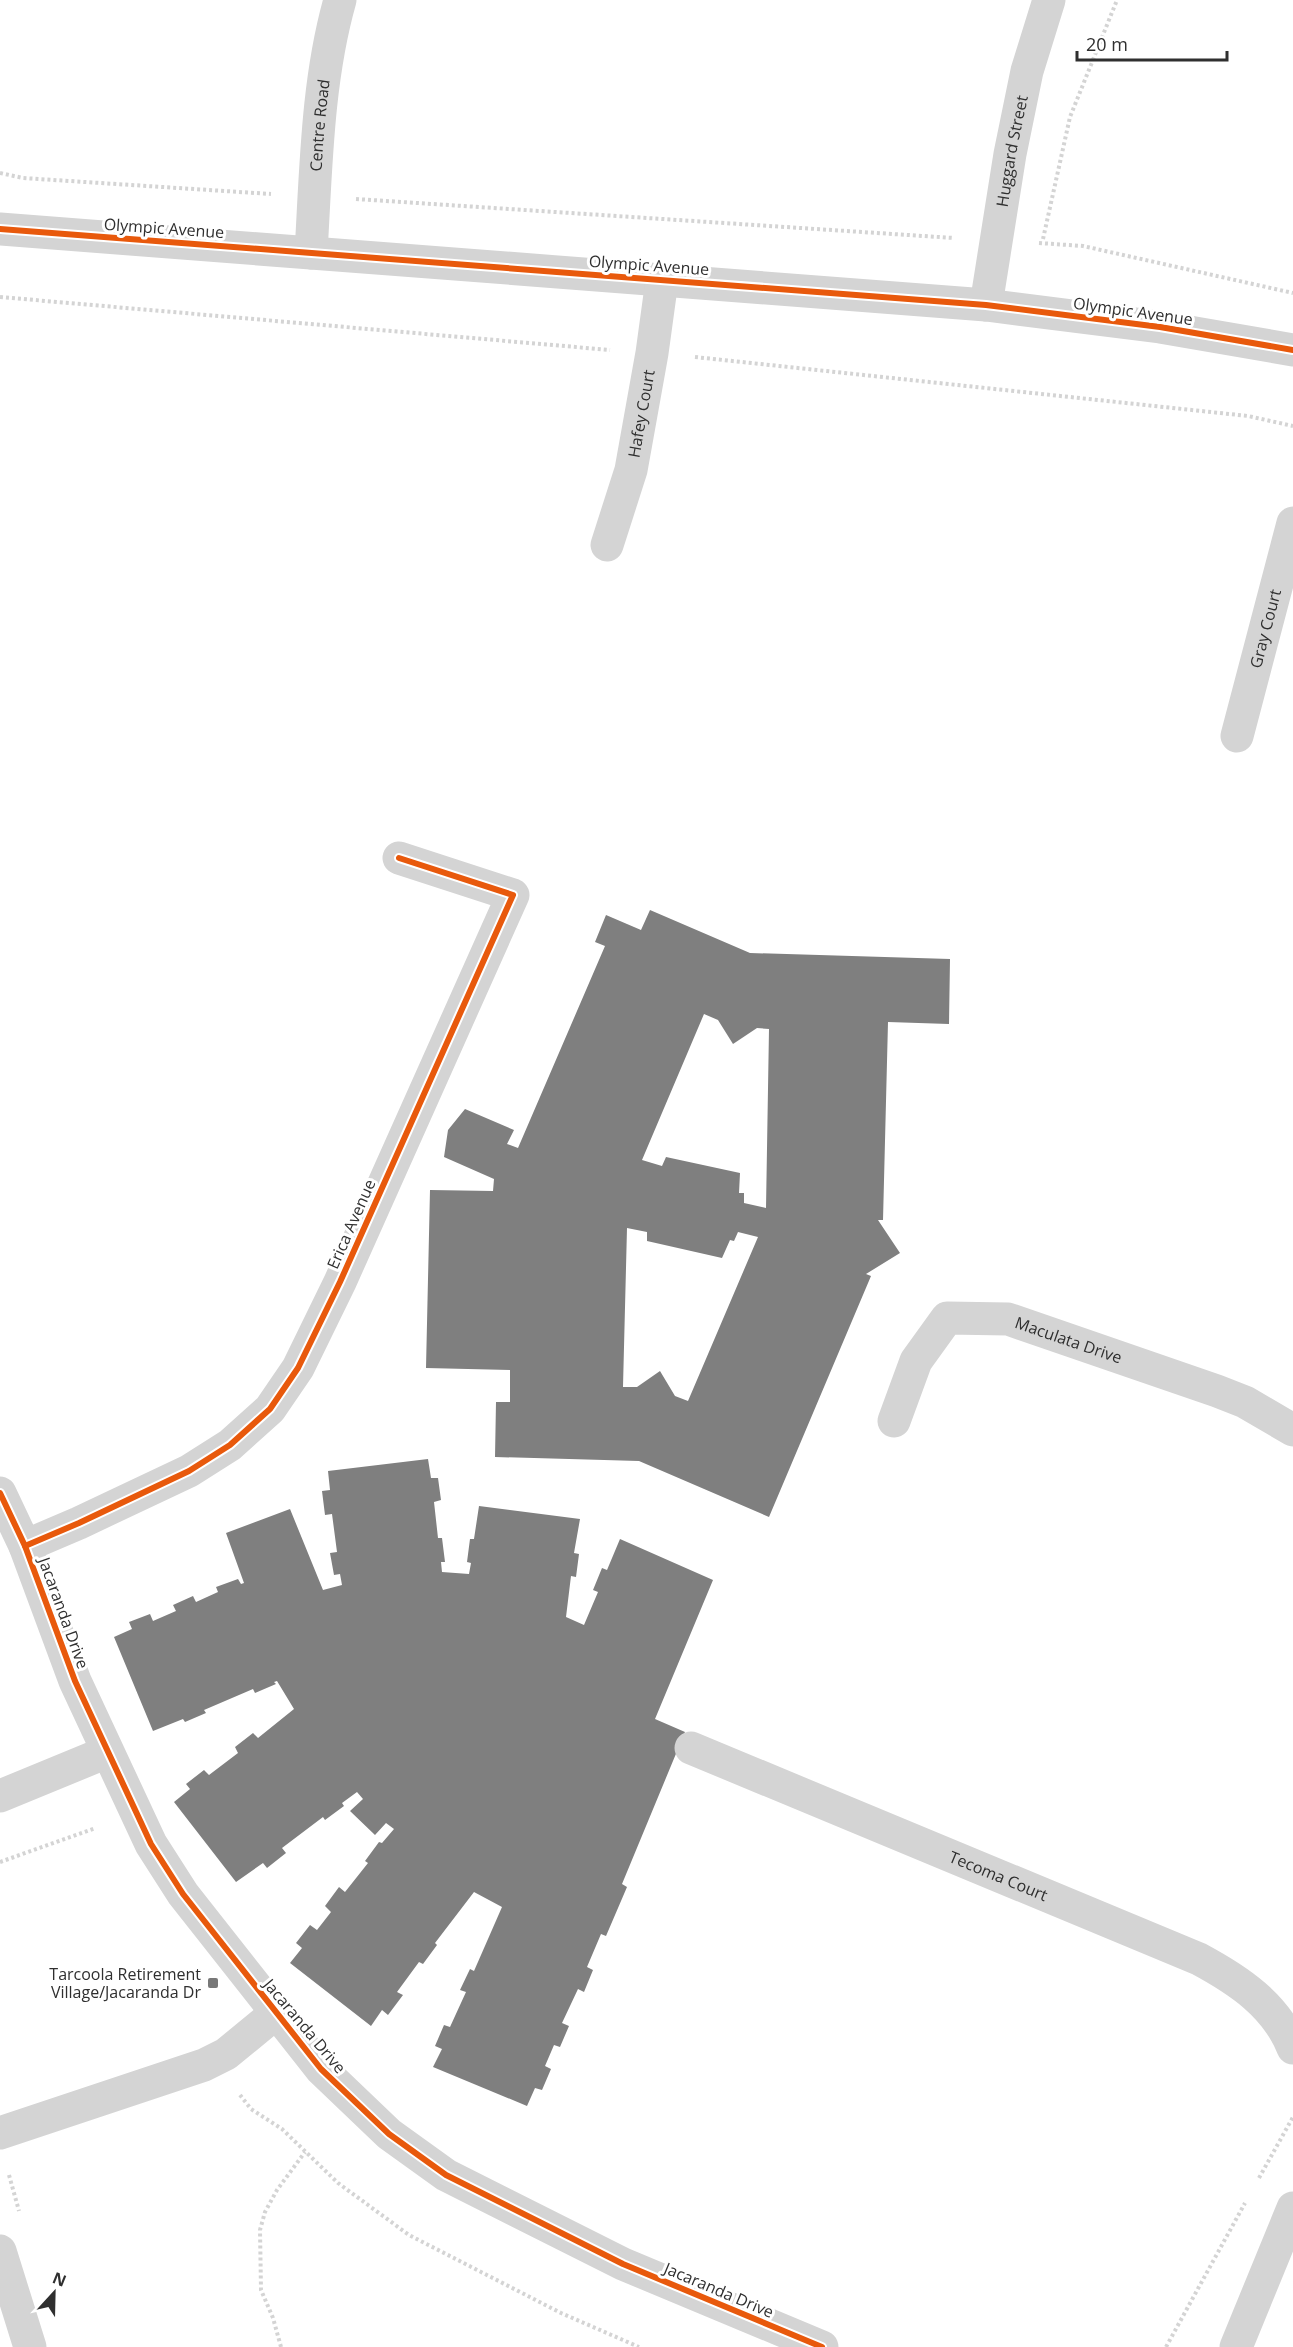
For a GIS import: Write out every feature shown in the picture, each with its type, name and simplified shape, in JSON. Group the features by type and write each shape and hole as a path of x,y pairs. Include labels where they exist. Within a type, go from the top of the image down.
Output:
{"street":[{"name":"Centre Road","path":"310,253 318,137 331,32 340,0"},
{"name":"Huggard Street","path":"986,305 1027,71 1049,0"},
{"name":"Olympic Avenue","path":"0,229 986,305 1161,327 1293,350"},
{"name":"Hafey Court","path":"607,545 631,470 652,353 662,280"},
{"name":"Gray Court","path":"1237,736 1293,523"},
{"name":"Erica Avenue","path":"25,1546 189,1471 230,1445 270,1409 298,1368 340,1282 513,895 399,858"},
{"name":"Maculata Drive","path":"894,1421 916,1361 947,1318 1008,1319 1217,1391 1245,1402 1293,1430"},
{"name":"Jacaranda Drive","path":"0,1493 25,1546 75,1681 107,1752 165,1868 321,2069 354,2102 414,2153 446,2175 623,2264 817,2346"},
{"name":"Tecoma Court","path":"691,1748 1199,1959 1227,1974 1251,1991 1291,2032"},
{"path":"0,1796 107,1752"},
{"path":"0,2133 204,2065 226,2054 276,2013"},
{"path":"1236,2347 1293,2208"},
{"path":"0,2251 30,2347"}],"path":[{"path":"1042,243 1070,117 1117,0"},
{"path":"0,173 23,178 1083,246 1293,293"},
{"path":"1259,2179 1293,2117"},
{"path":"281,2347 273,2318 261,2290 260,2230 265,2212 277,2190 305,2152"},
{"path":"10,2170 10,2180 20,2213"},
{"path":"1166,2347 1247,2200"}],"building":[{"path":"650,910 750,953 950,959 949,1024 888,1022 883,1220 878,1220 900,1253 866,1274 871,1276 769,1517 639,1461 495,1457 496,1402 510,1402 510,1370 426,1368 430,1190 493,1191 494,1179 444,1157 448,1130 465,1109 514,1130 507,1144 518,1148 605,946 595,942 606,915 641,930","holes":["704,1014 718,1020 733,1044 757,1028 769,1029 766,1208 744,1203 744,1193 739,1193 740,1173 666,1157 662,1166 642,1160","627,1228 647,1232 647,1241 722,1258 730,1240 734,1241 738,1232 758,1237 688,1401 675,1396 660,1371 637,1387 623,1387"]},
{"path":"428,1459 431,1478 438,1478 441,1500 434,1502 438,1538 442,1538 445,1562 441,1562 442,1572 469,1574 471,1563 467,1562 470,1539 474,1539 479,1506 580,1519 574,1553 579,1554 576,1577 571,1576 566,1617 584,1625 598,1592 593,1590 602,1568 607,1570 620,1539 713,1580 655,1719 685,1732 622,1884 627,1887 606,1936 601,1934 587,1967 593,1970 584,1992 578,1989 562,2023 569,2026 560,2047 554,2045 545,2066 551,2069 542,2090 535,2088 527,2106 433,2067 442,2049 435,2046 444,2025 450,2027 466,1992 460,1990 470,1969 474,1971 502,1907 474,1892 435,1943 437,1945 423,1964 419,1962 397,1992 403,1995 388,2015 382,2010 371,2026 290,1963 302,1948 296,1943 310,1925 317,1930 331,1912 325,1906 339,1887 345,1892 368,1863 365,1861 379,1842 382,1843 394,1829 386,1823 375,1835 350,1811 363,1799 357,1792 342,1803 344,1806 325,1820 323,1817 282,1848 286,1853 267,1868 263,1863 236,1882 174,1802 190,1789 186,1784 204,1770 209,1775 238,1753 235,1747 253,1733 258,1738 294,1709 277,1681 274,1682 276,1684 255,1693 253,1689 204,1710 206,1713 185,1722 183,1719 153,1731 114,1637 132,1629 129,1622 150,1614 153,1621 176,1611 173,1605 193,1596 196,1602 218,1592 216,1587 238,1579 241,1584 244,1583 226,1533 290,1509 323,1590 342,1585 340,1574 334,1575 330,1553 337,1552 332,1514 325,1515 322,1491 330,1490 328,1471"}],"cycle path":[{"path":"0,229 986,305 1160,327 1293,350"},
{"path":"25,1546 189,1471 230,1445 270,1409 298,1368 340,1282 513,895 399,858"},
{"path":"0,1493 25,1546 75,1681 151,1844 183,1894 321,2069 389,2134 446,2175 623,2264 822,2347"}],"place":[{"name":"Tarcoola Retirement Village/Jacaranda Dr","path":"213,1983"}]}
